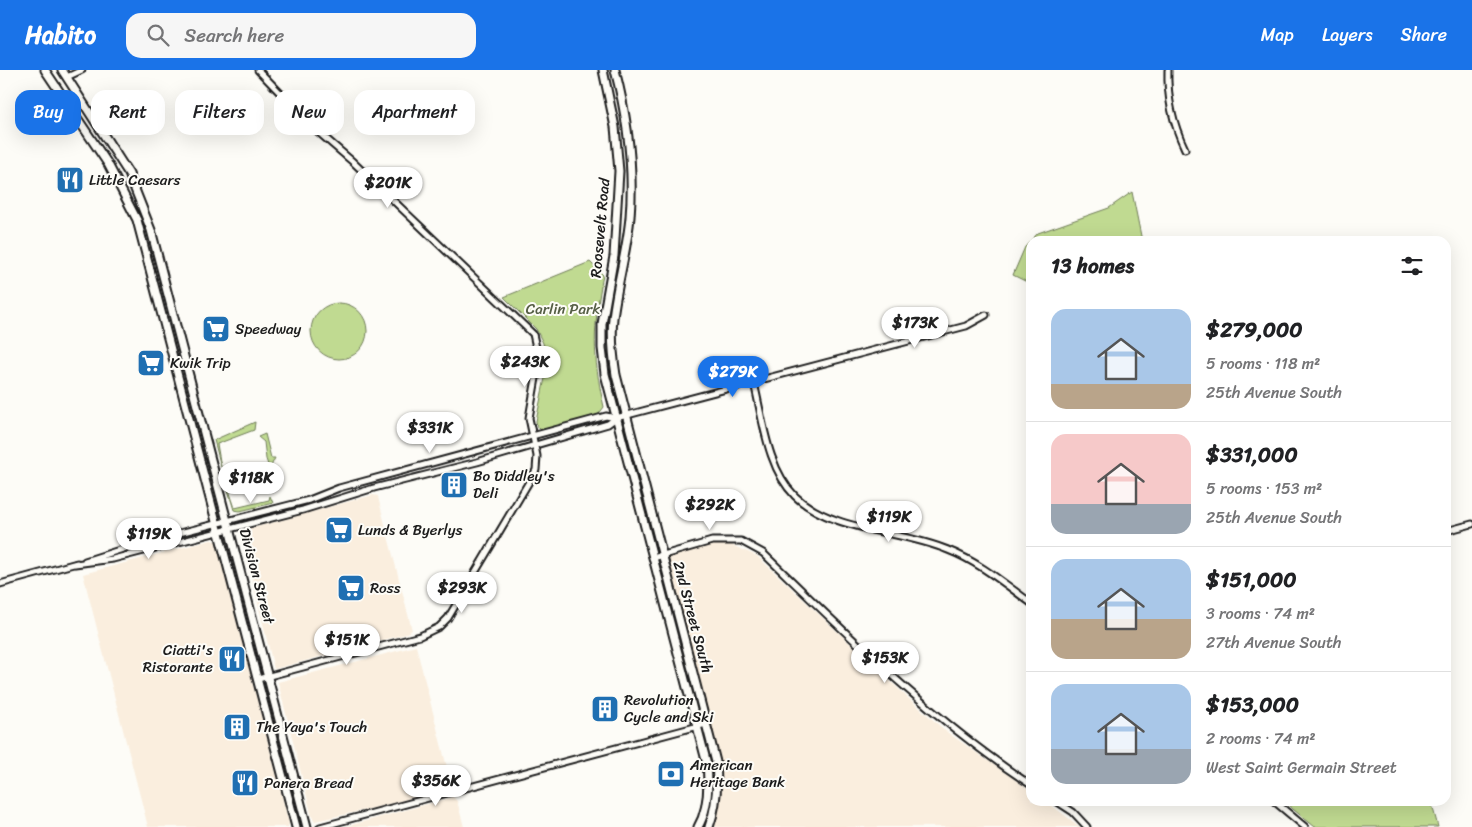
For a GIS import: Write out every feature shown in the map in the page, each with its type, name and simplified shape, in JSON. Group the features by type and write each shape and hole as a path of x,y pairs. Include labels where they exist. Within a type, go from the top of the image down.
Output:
{"main road":[{"name":"Division Street","path":"45,70 108,164 137,220 296,827"},
{"name":"Roosevelt Road","path":"603,70 614,127 618,171 614,256 602,324 602,348 616,418"},
{"name":"Roosevelt Road","path":"615,70 626,129 630,173 630,216 613,319 612,350 626,415"},
{"name":"Division Street","path":"64,73 120,158 135,187 147,217 307,827"},
{"name":"2nd Street South","path":"626,415 716,762 718,786 715,810 709,827"},
{"name":"2nd Street South","path":"616,418 707,764 706,809 698,827"}],"street":[{"path":"64,73 82,70"},
{"path":"258,70 316,130 353,162 533,334 539,361 529,418 536,456 536,470 448,618 434,630 420,636 258,679"},
{"path":"1168,70 1169,104 1178,135 1185,149"},
{"path":"75,564 106,560 280,516 380,486 534,446 608,424 616,418 626,415 966,326 986,315"},
{"path":"754,382 773,460 796,496 826,516 947,549 973,561 1026,599"},
{"path":"0,584 75,564 135,544 309,500 339,488 606,416 616,418"},
{"path":"1451,529 1472,524"},
{"path":"653,558 712,541 741,541 763,553 902,686 988,757 1026,782"},
{"path":"320,827 706,724"},
{"path":"1064,806 1073,812 1087,827"},
{"path":"1280,806 1305,827"}],"shaded area":[{"path":"373,495 378,496 412,630 406,634 274,669 242,537 245,530"},
{"path":"211,540 216,541 289,823 288,827 148,827 83,574"},
{"path":"727,543 757,556 907,697 947,732 1026,787 1026,806 1053,806 1080,827 715,827 721,799 722,769 668,557 715,544"},
{"path":"416,646 452,787 374,808 315,821 312,817 278,682"},
{"path":"453,797 457,801 464,827 344,827"}],"green space":[{"path":"1132,192 1141,236 1035,236 1038,233 1109,208"},
{"path":"1026,246 1026,282 1013,275"},
{"name":"Carlin Park","path":"590,262 603,275 597,311 595,341 597,372 604,407 598,415 542,430 537,427 536,421 548,364 543,343 536,329 504,297"},
{"path":"334,303 344,303 359,311 365,320 367,331 365,342 359,351 344,359 334,359 323,354 316,347 311,336 311,326 316,315 323,308"},
{"path":"255,422 254,430 217,444 221,467 214,440"},
{"path":"265,434 271,458 275,458 271,466 276,488 266,459 264,442 258,437"},
{"path":"231,482 227,484 235,508 269,500 270,496 273,503 240,511 234,510 226,483"},
{"path":"1289,806 1432,806 1438,827 1315,827"}],"place":[{"name":"Little Caesars","path":"70,180"},
{"name":"Speedway","path":"216,329"},
{"name":"Kwik Trip","path":"151,363"},
{"name":"Bo Diddley's Deli","path":"454,485"},
{"name":"Lunds & Byerlys","path":"339,530"},
{"name":"Ross","path":"351,588"},
{"name":"Ciatti's Ristorante","path":"232,659"},
{"name":"Revolution Cycle and Ski","path":"605,709"},
{"name":"The Yaya's Touch","path":"237,727"},
{"name":"American Heritage Bank","path":"671,774"},
{"name":"Panera Bread","path":"245,783"}]}
